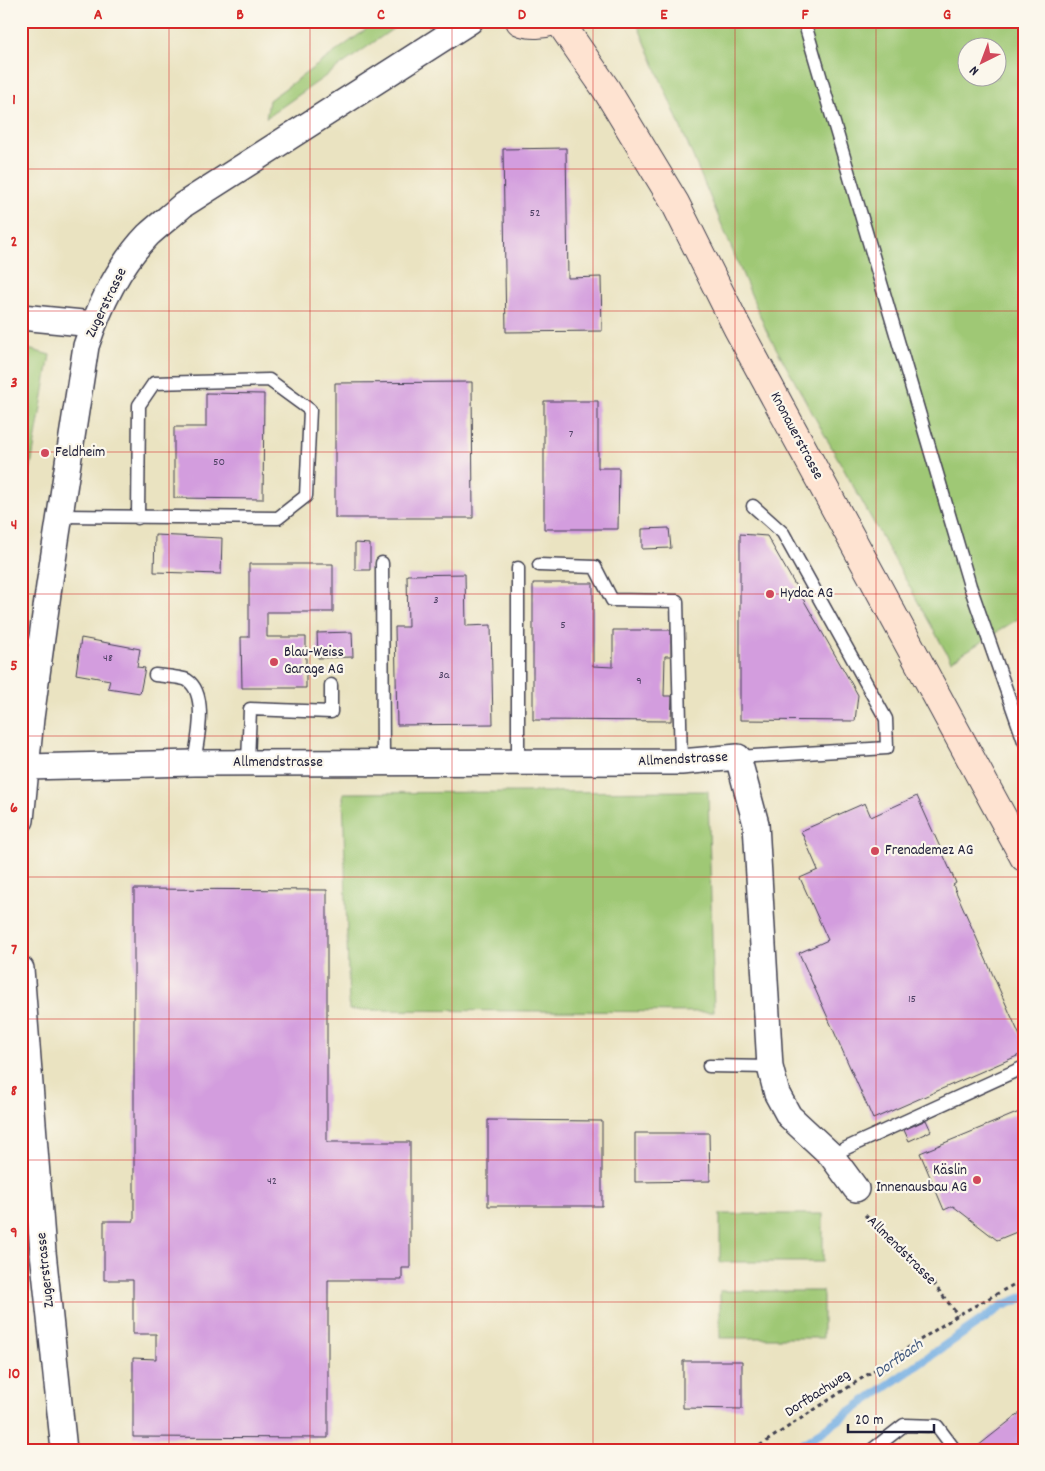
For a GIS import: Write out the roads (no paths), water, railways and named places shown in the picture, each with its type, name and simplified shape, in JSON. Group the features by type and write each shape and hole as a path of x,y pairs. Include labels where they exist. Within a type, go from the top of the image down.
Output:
{"street":[{"name":"Zugerstrasse","path":"21,820 27,767 26,718 86,346 93,324 117,275 147,236 183,205 470,21"},
{"path":"520,21 542,25 555,21"},
{"name":"Knonauerstrasse","path":"559,21 606,89 675,203 737,327 1024,857"},
{"path":"21,317 93,324"},
{"name":"Allmendstrasse","path":"27,767 194,763 680,762 738,757 756,824 770,1067 777,1094 789,1116 831,1155 856,1189"},
{"name":"Zugerstrasse","path":"21,970 43,1252 64,1450"}],"lane":[{"path":"804,21 970,586 1024,741"},
{"path":"59,516 138,518 278,518 306,496 310,410 269,380 154,383 139,404 138,518"},
{"path":"738,757 887,748 886,719 783,533 753,506"},
{"path":"382,563 383,763"},
{"path":"539,565 594,567 612,600 678,601 680,762"},
{"path":"518,568 518,762"},
{"path":"156,675 186,680 197,691 200,707 194,763"},
{"path":"248,763 250,709 331,712 331,685"},
{"path":"709,1066 770,1067"},
{"path":"831,1155 1024,1067"},
{"path":"872,1450 904,1425 937,1426 955,1450"}],"waterway":[{"name":"Dorfbach","path":"795,1450 1002,1306 1024,1297"}],"place":[{"name":"Feldheim","path":"45,453"},
{"name":"Hydac AG","path":"770,594"},
{"name":"Blau-Weiss Garage AG","path":"274,662"},
{"name":"Frenademez AG","path":"875,851"},
{"name":"Käslin Innenausbau AG","path":"977,1180"}]}
